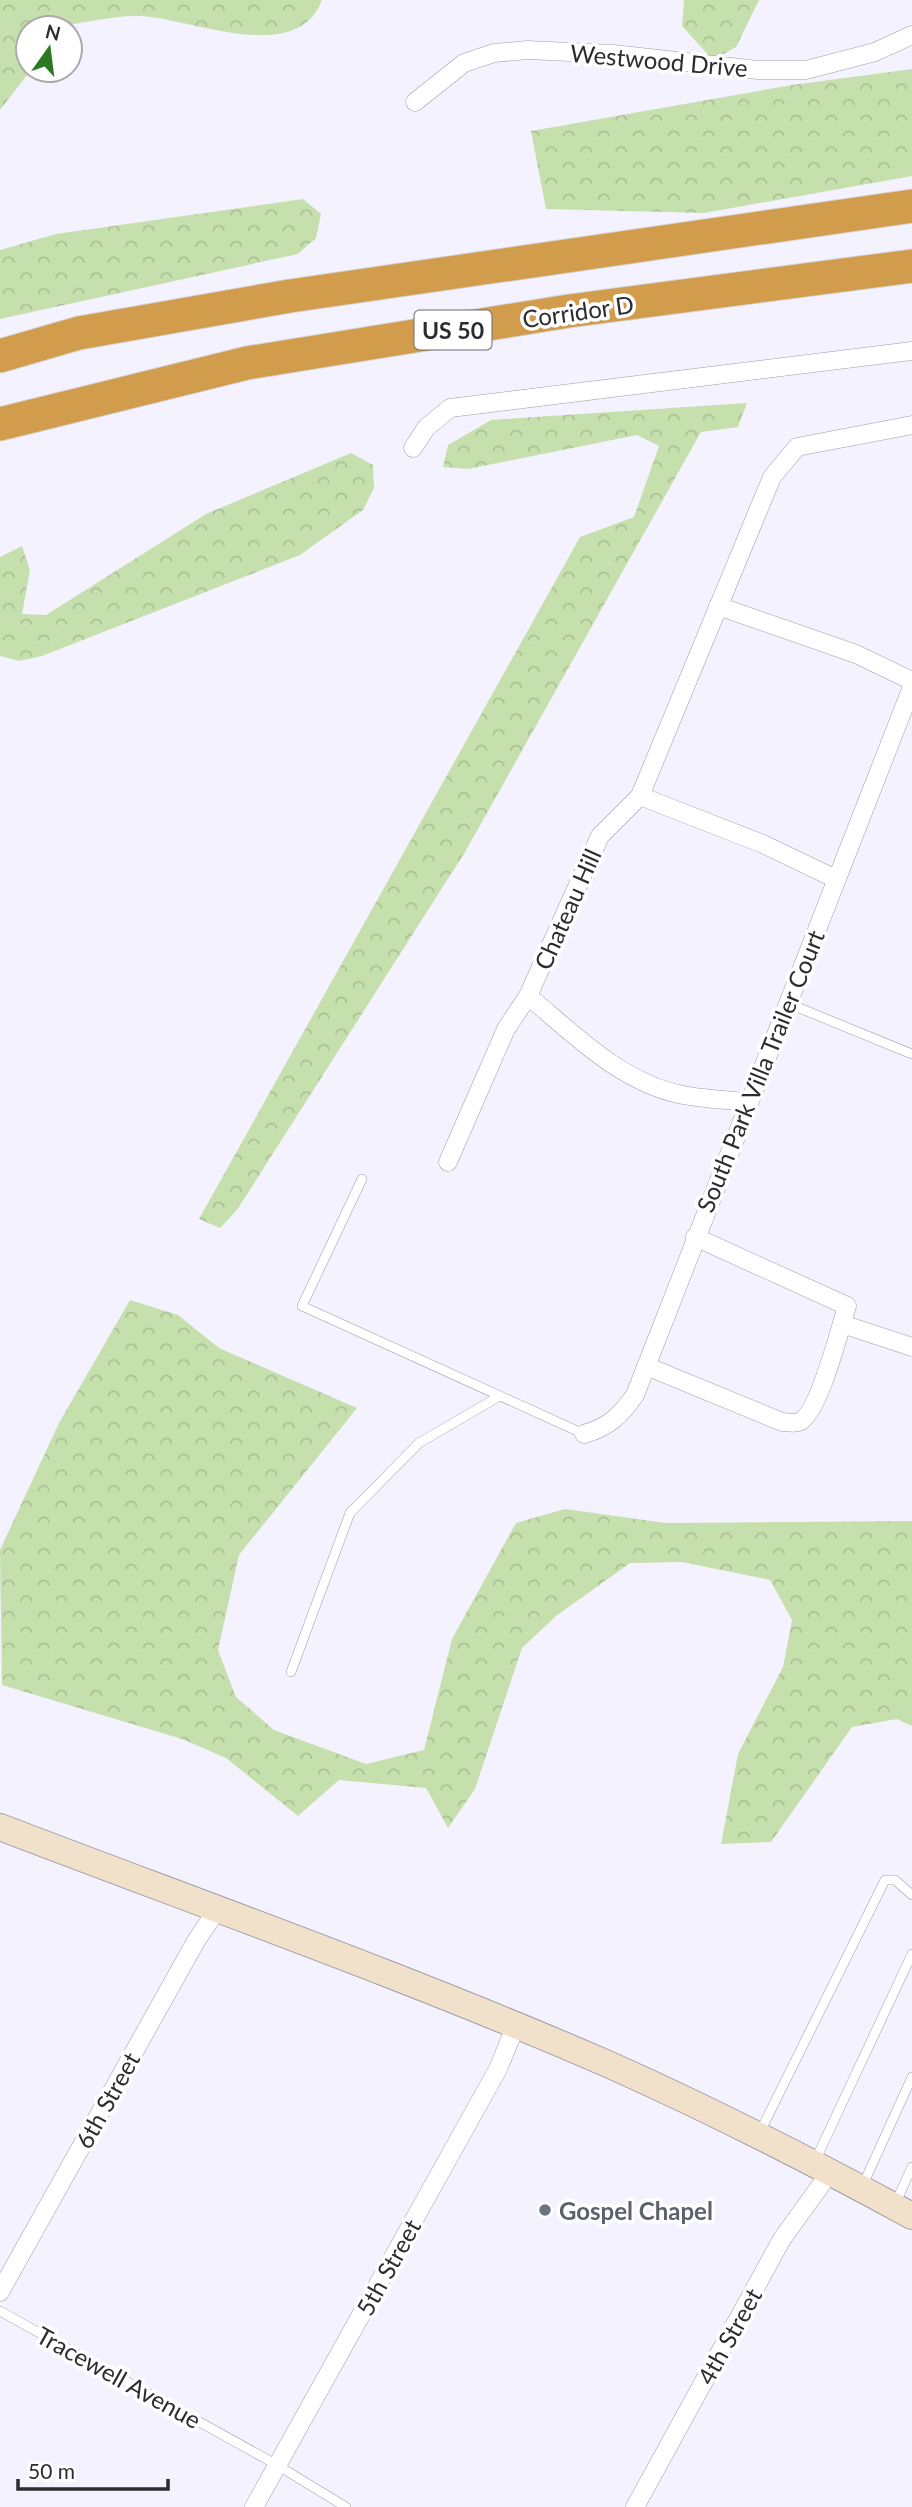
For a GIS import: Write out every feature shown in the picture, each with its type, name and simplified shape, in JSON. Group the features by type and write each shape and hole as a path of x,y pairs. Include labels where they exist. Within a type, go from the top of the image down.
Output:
{"highway":[{"name":"US 50","path":"0,356 79,333 290,296 912,205"},
{"name":"Corridor D","path":"0,424 247,363 569,311 912,266"}],"main road":[{"path":"0,1827 516,2025 823,2167 903,2211"}],"street":[{"name":"Westwood Drive","path":"415,102 464,63 494,53 528,50 601,53 758,70 806,70 875,52 912,35"},
{"path":"413,448 426,428 450,408 912,351"},
{"name":"Chateau Hill","path":"448,1162 506,1029 528,996 600,836 640,796 772,477 797,447 912,425"},
{"path":"718,606 856,654 912,681"},
{"name":"South Park Villa Trailer Court","path":"584,1434 603,1428 619,1417 635,1395 912,687"},
{"path":"640,796 763,844 836,879"},
{"name":"Chateau Hill","path":"528,996 599,1055 639,1081 681,1095 748,1102"},
{"path":"646,1366 782,1422 798,1422 807,1416 824,1381 847,1306 695,1237"},
{"path":"842,1324 912,1347"},
{"name":"6th Street","path":"0,2292 196,1941 217,1910"},
{"name":"5th Street","path":"254,2507 498,2069 516,2025"},
{"name":"4th Street","path":"635,2507 823,2167"}],"lane":[{"path":"787,1003 912,1054"},
{"path":"362,1179 302,1306 584,1434"},
{"path":"291,1672 350,1513 419,1443 498,1397"},
{"path":"758,2136 885,1880 895,1880 912,1895"},
{"path":"823,2167 912,1954"},
{"path":"861,2188 912,2077"},
{"path":"903,2211 912,2167"},
{"name":"Tracewell Avenue","path":"0,2311 277,2465 346,2507"}],"green space":[{"path":"0,0 322,0 309,20 290,31 267,35 240,34 140,16 84,22 84,14 14,14 14,84 20,84 0,110"},
{"path":"684,0 759,0 736,47 713,60 682,26"},
{"path":"912,69 912,176 704,213 546,209 531,131 792,85"},
{"path":"303,199 321,214 316,238 298,254 0,319 0,250 56,234"},
{"path":"747,403 738,427 701,432 465,852 237,1210 220,1228 199,1219 580,537 634,517 659,446 637,435 468,469 443,467 448,445 491,420"},
{"path":"351,453 373,465 374,488 363,510 300,555 42,656 19,661 0,656 0,557 22,546 30,570 22,614 46,615 206,514"},
{"path":"130,1300 178,1315 219,1348 357,1408 239,1555 218,1650 236,1697 274,1730 366,1764 424,1750 452,1639 516,1523 565,1509 666,1523 912,1521 912,1726 897,1719 852,1727 771,1842 721,1844 738,1754 783,1667 792,1620 770,1580 682,1562 630,1563 556,1616 522,1648 475,1789 448,1828 426,1788 339,1780 298,1816 226,1758 182,1739 2,1685 0,1550 59,1423"}],"place":[{"name":"Gospel Chapel","path":"545,2210"}]}
